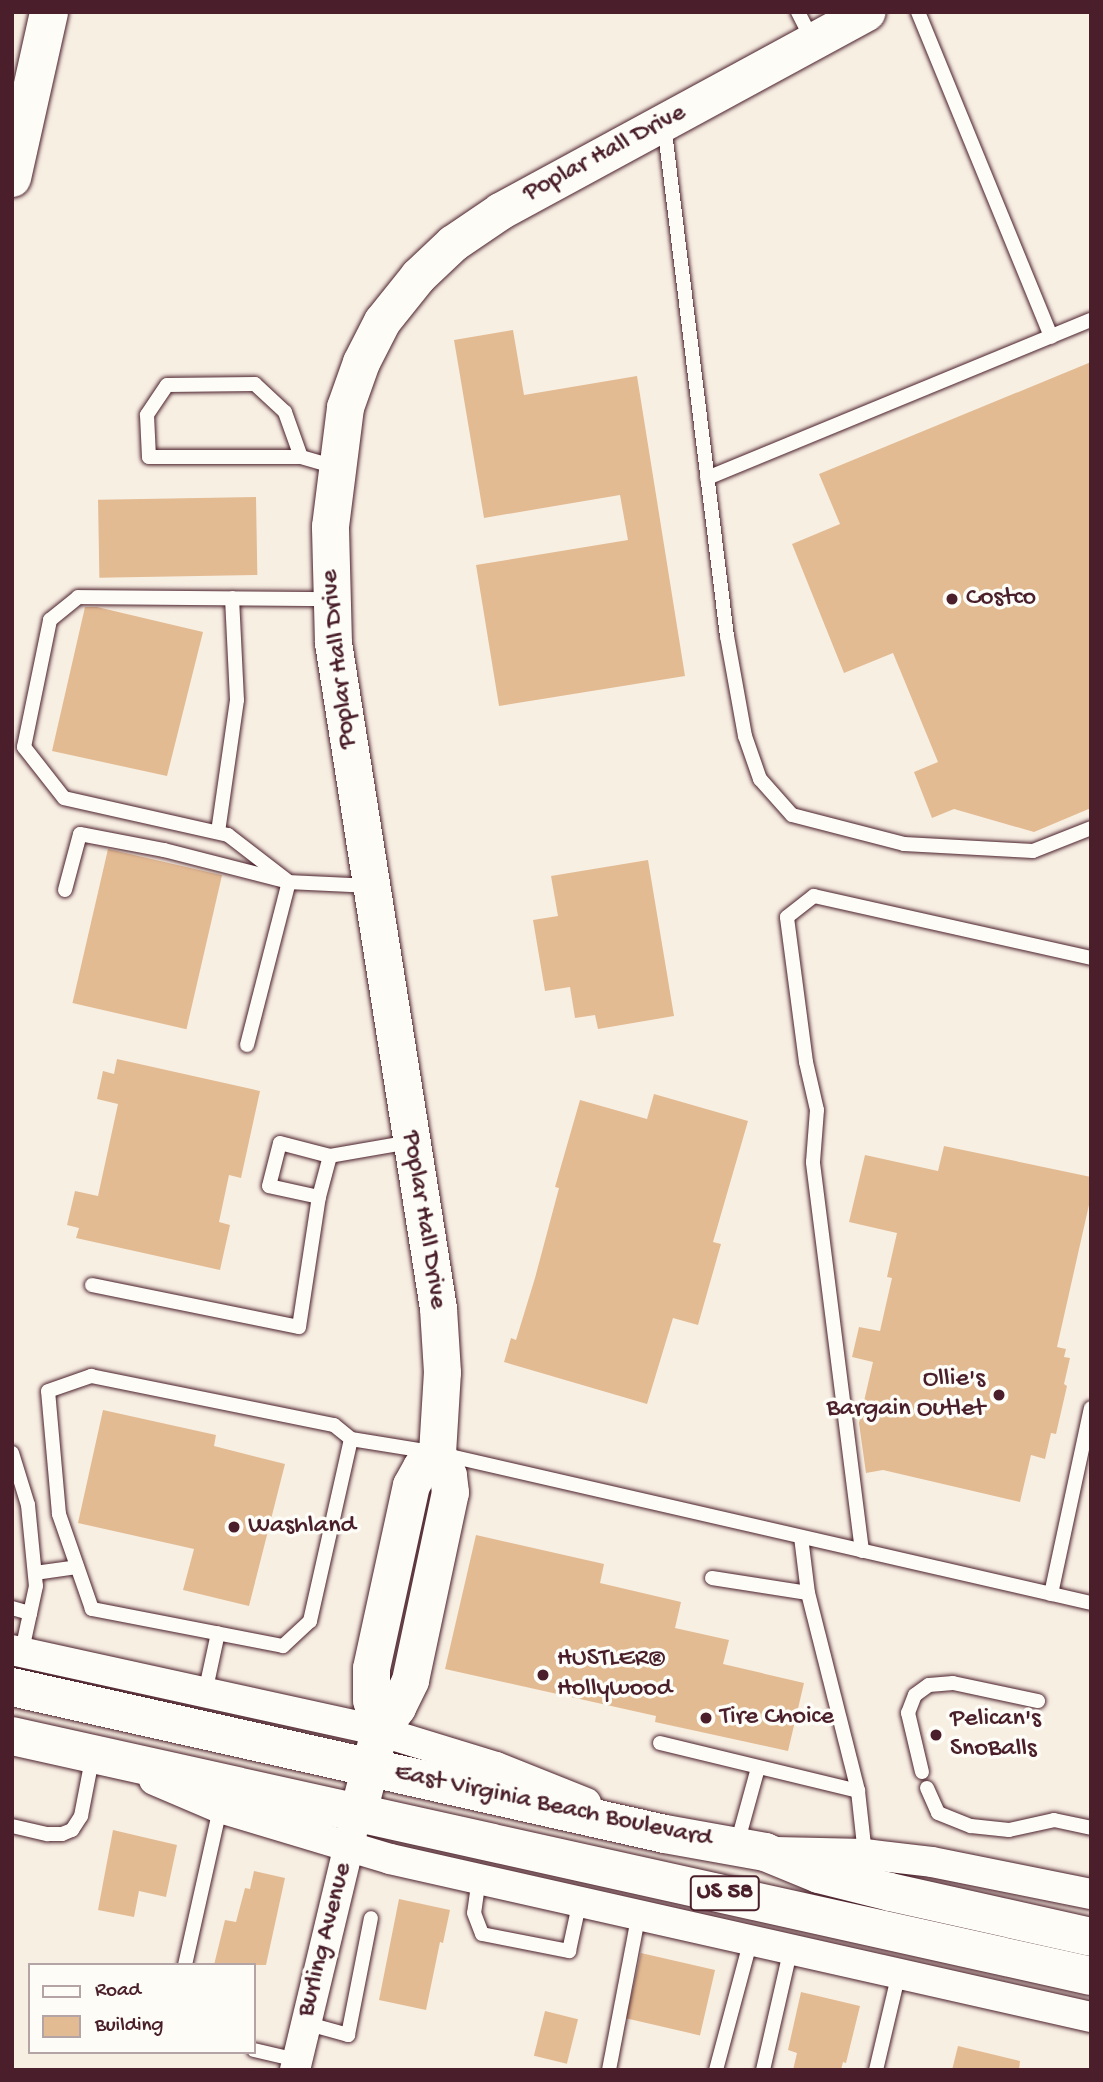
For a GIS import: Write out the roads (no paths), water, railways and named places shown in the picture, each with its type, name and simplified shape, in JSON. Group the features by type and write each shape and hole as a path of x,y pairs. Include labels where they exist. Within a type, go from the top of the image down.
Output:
{"main road":[{"path":"12,178 49,12"},
{"name":"East Virginia Beach Boulevard","path":"15,1669 369,1767 664,1834 751,1849 819,1874 1091,1937"},
{"name":"East Virginia Beach Boulevard","path":"12,1736 1091,1976"}],"street":[{"name":"Poplar Hall Drive","path":"358,1812 379,1731 397,1707 410,1680 449,1504 448,1475 437,1453 442,1372 438,1308 333,643 330,526 345,407 360,362 382,321 418,276 453,243 500,211 664,123 806,27 867,12"},
{"path":"15,1669 205,1693 379,1731 496,1767 664,1834"},
{"path":"93,1753 220,1808 349,1848 1091,2017"},
{"name":"Burling Avenue","path":"296,2065 358,1812"},
{"path":"751,1849 865,1854 932,1862 1091,1894"}],"lane":[{"path":"918,12 1051,337"},
{"path":"664,123 735,691 756,769 773,797 792,815 904,844 1033,851 1091,828"},
{"path":"707,478 1091,320"},
{"path":"300,457 285,412 256,384 167,385 147,415 149,457 300,457 336,467"},
{"path":"289,882 228,835 64,798 24,747 50,620 78,597 330,599"},
{"path":"218,832 237,699 232,598"},
{"path":"65,890 80,834 164,850 289,882 370,886"},
{"path":"247,1045 289,882"},
{"path":"862,1550 813,1162 817,1110 806,1062 786,917 814,896 1091,958"},
{"path":"319,1197 269,1186 280,1143 330,1156 411,1142"},
{"path":"92,1285 299,1327 319,1197 330,1156"},
{"path":"351,1439 310,1621 283,1646 92,1609 59,1514 48,1391 91,1376 334,1425 351,1439 437,1453 1091,1603"},
{"path":"1051,1594 1091,1408"},
{"path":"14,1460 29,1505 36,1586 15,1669"},
{"path":"801,1537 808,1593 858,1791 865,1854"},
{"path":"35,1573 77,1567"},
{"path":"712,1578 808,1593"},
{"path":"12,1608 30,1613"},
{"path":"205,1693 218,1633"},
{"path":"922,1772 908,1713 915,1695 929,1685 953,1683 1038,1701"},
{"path":"660,1743 858,1791"},
{"path":"12,1826 48,1834 62,1834 72,1830 81,1816 93,1753"},
{"path":"751,1849 758,1768"},
{"path":"927,1788 938,1813 971,1826 1009,1830 1054,1821 1091,1828"},
{"path":"185,1963 220,1808"},
{"path":"479,1878 474,1913 482,1934 569,1951 580,1900"},
{"path":"609,2070 639,1913"},
{"path":"305,2023 348,2035 371,1918"},
{"path":"716,2070 751,1939"},
{"path":"763,2070 791,1948"},
{"path":"876,2070 899,1973"},
{"path":"256,2051 296,2065"}],"place":[{"name":"Costco","path":"952,599"},
{"name":"Ollie's Bargain Outlet","path":"999,1395"},
{"name":"Washland","path":"234,1527"},
{"name":"HUSTLER® Hollywood","path":"543,1675"},
{"name":"Tire Choice","path":"706,1718"},
{"name":"Pelican's SnoBalls","path":"936,1735"}]}
